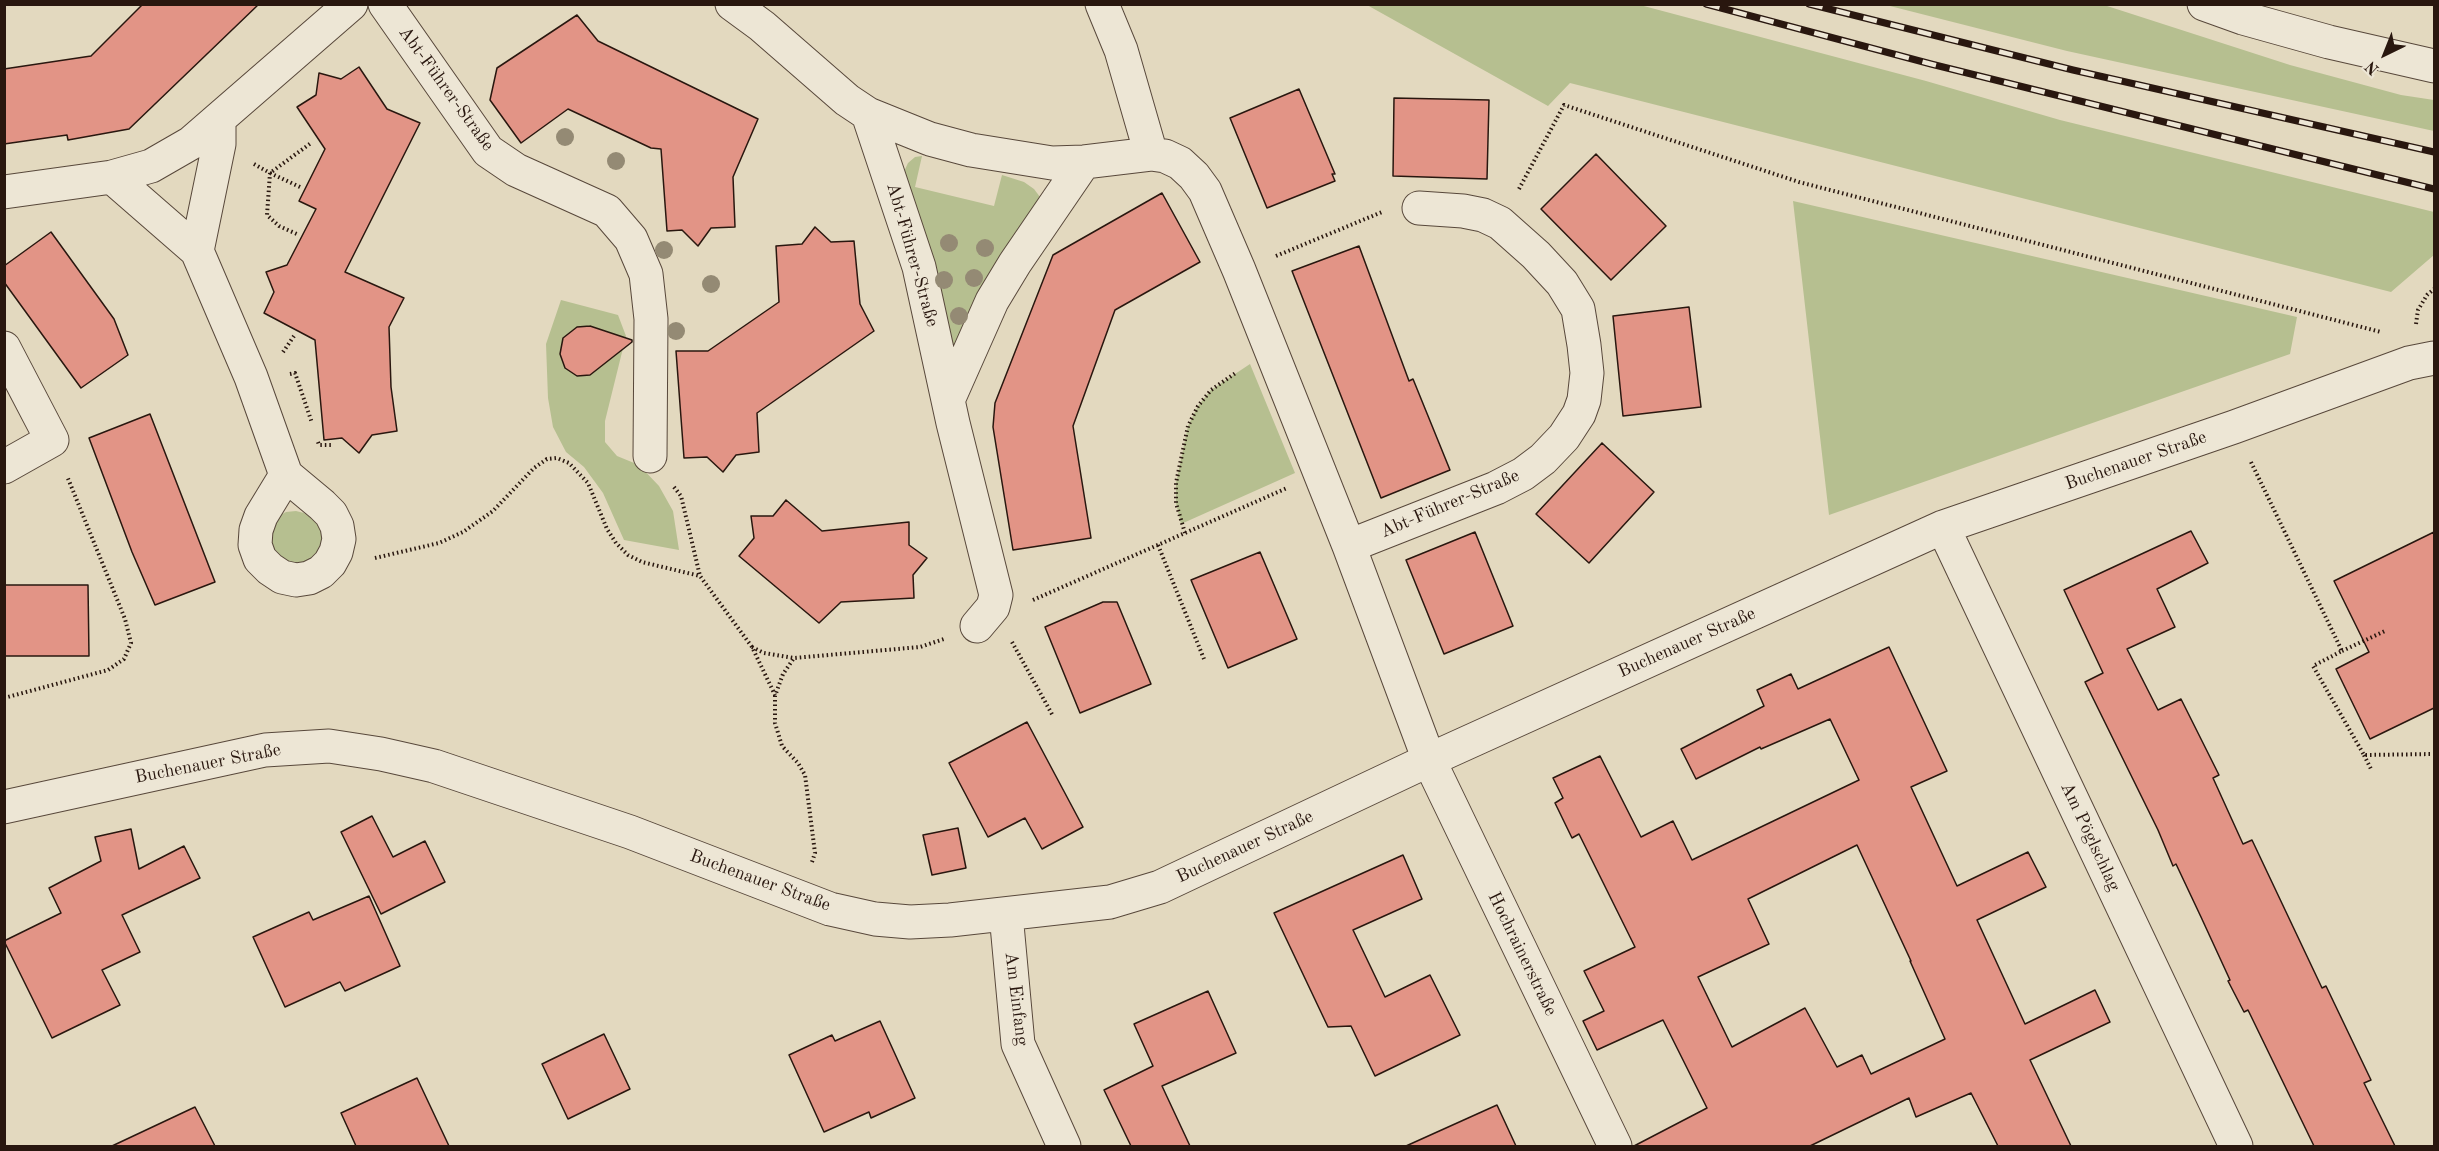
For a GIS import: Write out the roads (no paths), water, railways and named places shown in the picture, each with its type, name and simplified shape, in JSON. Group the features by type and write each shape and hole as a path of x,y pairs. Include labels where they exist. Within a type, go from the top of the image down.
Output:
{"street":[{"path":"4,192 112,177 151,166 219,132 351,4"},
{"name":"Abt-Führer-Straße","path":"385,4 488,151 516,170 563,189 607,211 631,239 646,274 651,319 650,456"},
{"path":"732,4 762,26 840,95 868,114 930,140 971,150 1052,163 1084,162 1150,154 1165,156 1180,164 1194,176 1205,191 1320,473 1429,760"},
{"path":"1102,4 1121,50 1150,154"},
{"path":"2204,4 2243,18 2329,42 2434,66"},
{"name":"Abt-Führer-Straße","path":"868,114 919,267 947,416 996,595 989,616"},
{"path":"197,251 219,132"},
{"path":"947,416 992,301 1084,162"},
{"path":"112,177 197,251 251,377 286,475 331,514 337,526 339,539 336,552 321,572 309,578 296,580 282,577 260,559 255,544 256,530 261,516 286,475"},
{"name":"Abt-Führer-Straße","path":"1349,546 1496,488 1523,474 1543,459 1564,437 1579,414 1584,400 1587,373 1578,309 1562,283 1536,255 1500,223 1483,215 1463,211 1419,208"},
{"path":"4,348 52,440 4,467"},
{"name":"Buchenauer Straße","path":"4,807 265,750 329,746 381,754 434,766 630,832 831,909 875,919 910,922 1110,902 1160,887 1429,760 1943,527 2234,427 2409,363 2434,358"},
{"name":"Am Pöglschlag","path":"1943,527 2236,1146"},
{"name":"Hochrainerstraße","path":"1429,760 1615,1146"},
{"name":"Am Einfang","path":"1006,914 1018,1044 1064,1146"}],"railway":[{"path":"1706,4 1931,64 2434,189"},
{"path":"1809,4 2073,70 2434,152"}]}
